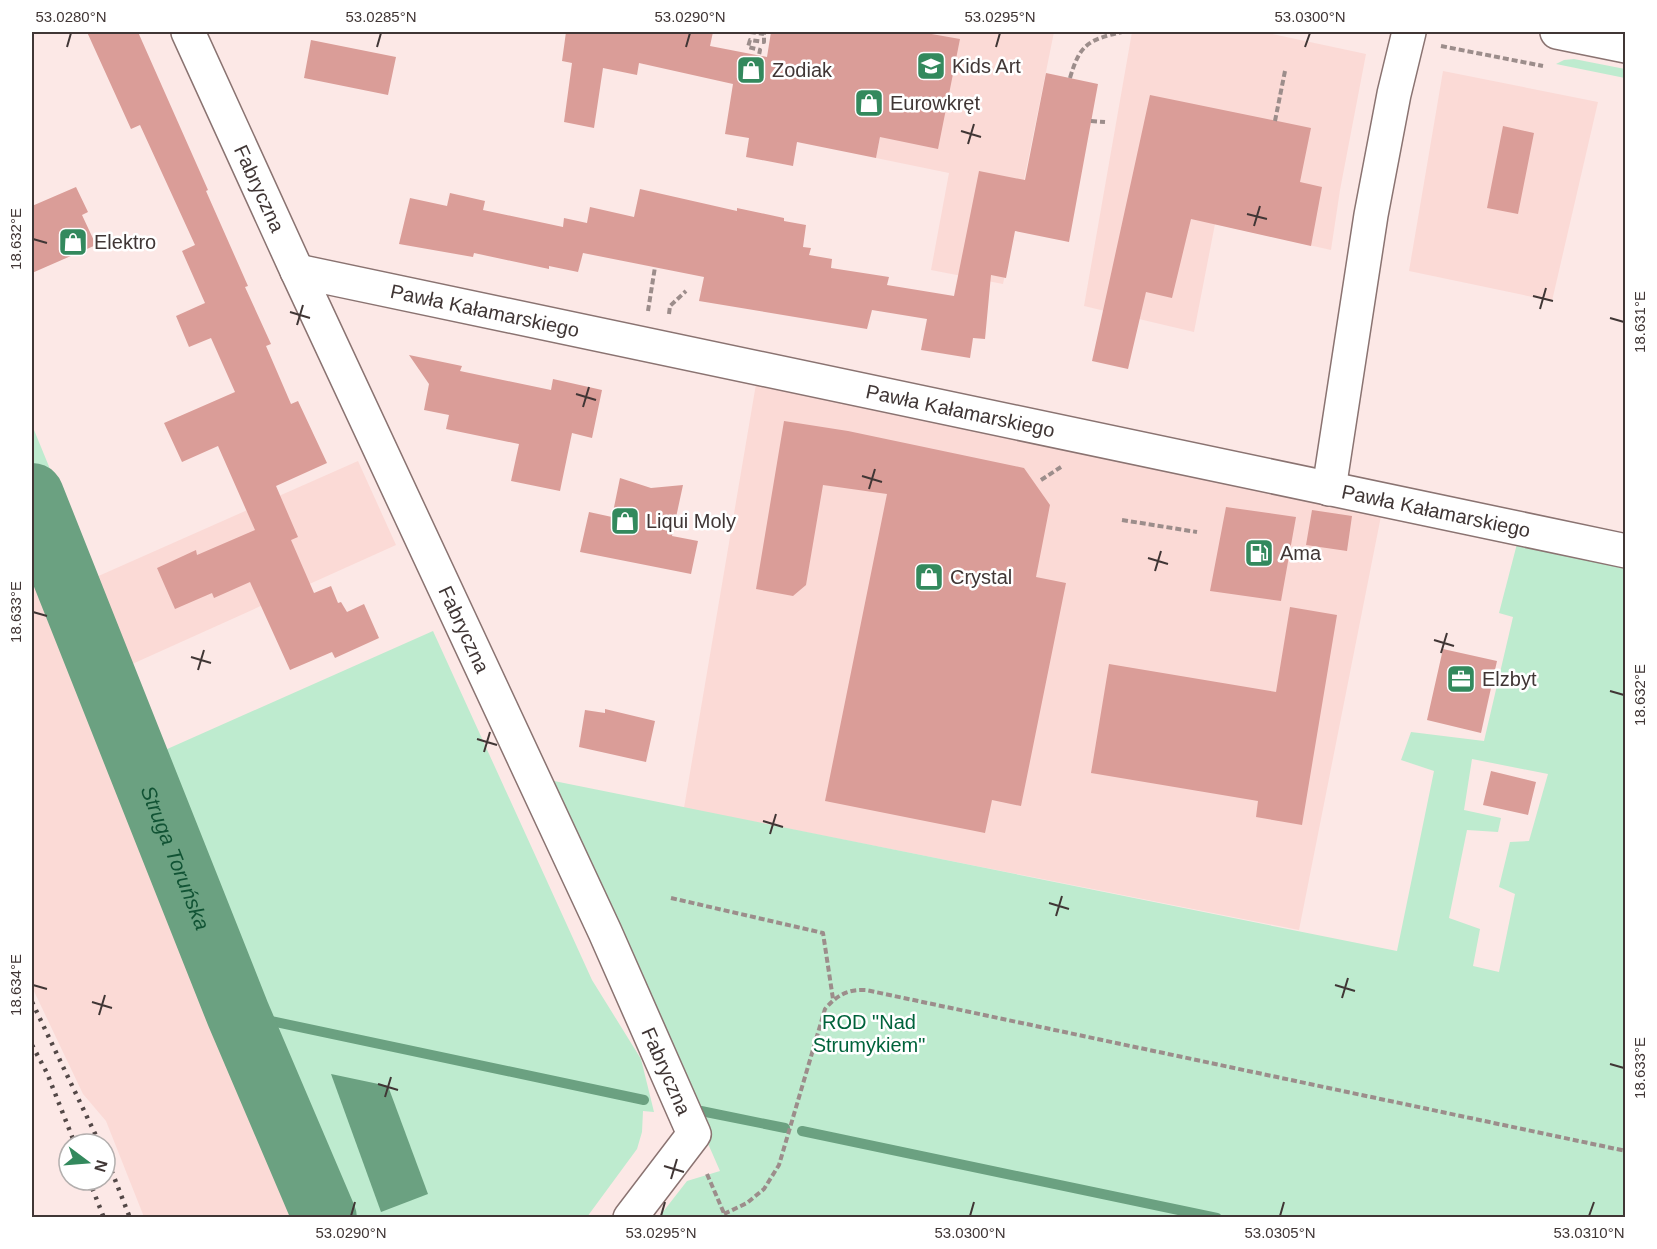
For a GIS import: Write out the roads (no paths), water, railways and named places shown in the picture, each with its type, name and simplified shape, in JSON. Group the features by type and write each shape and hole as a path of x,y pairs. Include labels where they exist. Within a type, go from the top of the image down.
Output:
{"street":[{"name":"Fabryczna","path":"188,32 600,921 694,1134 630,1218"},
{"path":"1557,32 1626,46"},
{"path":"1329,489 1371,214 1408,35"},
{"name":"Pawła Kałamarskiego","path":"297,271 1626,551"}],"waterway":[{"name":"Struga Toruńska","path":"32,495 238,1014 325,1218"},
{"path":"238,1014 644,1100"},
{"path":"701,1111 785,1128"},
{"path":"802,1131 1217,1218"}],"railway":[{"path":"32,1002 94,1132"},
{"path":"32,1045 47,1073 70,1132"},
{"path":"117,1185 130,1218"},
{"path":"94,1192 104,1218"}],"place":[{"name":"Kids Art","path":"931,66"},
{"name":"Zodiak","path":"751,70"},
{"name":"Eurowkręt","path":"869,103"},
{"name":"Elektro","path":"73,242"},
{"name":"Liqui Moly","path":"625,521"},
{"name":"Ama","path":"1259,553"},
{"name":"Crystal","path":"929,577"},
{"name":"Elzbyt","path":"1461,679"}],"park label":[{"name":"ROD \"Nad Strumykiem\"","path":"869,1034"}]}
